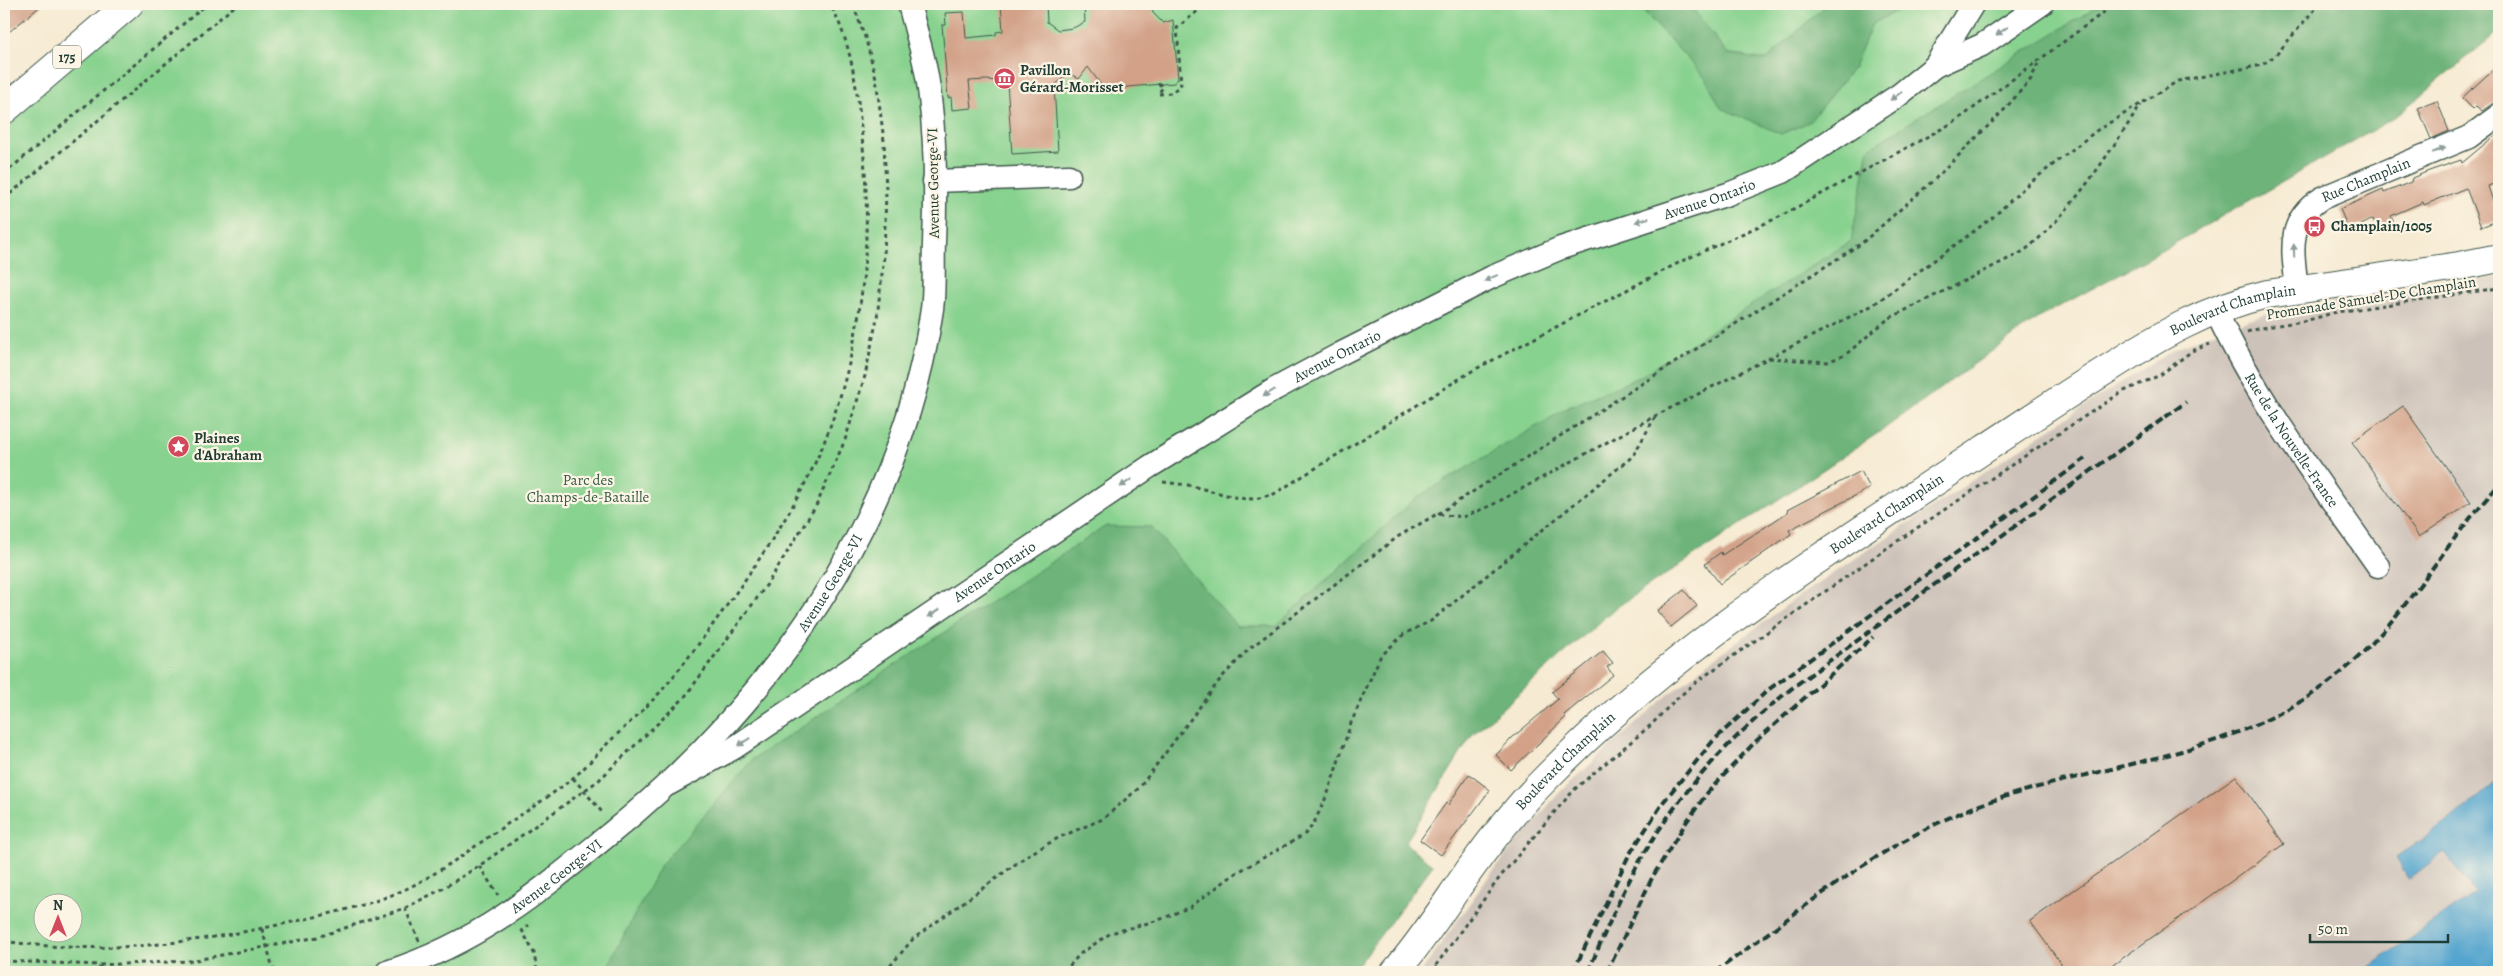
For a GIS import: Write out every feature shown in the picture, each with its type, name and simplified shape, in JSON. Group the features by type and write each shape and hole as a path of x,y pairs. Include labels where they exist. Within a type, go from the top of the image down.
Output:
{"main road":[{"name":"175","path":"4,110 130,4"},
{"name":"Boulevard Champlain","path":"1395,972 1508,819 1547,776 1657,678 1710,635 1792,577 1937,480 2164,333 2215,309 2240,300 2297,289 2460,266 2499,258"}],"street":[{"name":"Avenue George-VI","path":"387,972 436,954 493,924 560,875 669,784 745,702 819,605 884,486 905,421 932,308 934,181 930,96 909,4"},
{"path":"1935,66 1973,4"},
{"name":"Avenue Ontario","path":"669,784 734,748 1149,467 1291,380 1492,277 1561,248 1728,194 1783,172 1891,100 1935,66 1982,45 2042,4"},
{"name":"Rue Champlain","path":"2297,289 2294,238 2302,215 2310,206 2322,198 2469,137 2499,116"},
{"path":"934,181 1069,176"},
{"name":"Rue de la Nouvelle-France","path":"2215,309 2228,338 2283,429 2378,566"},
{"path":"745,702 769,725"}],"path":[{"path":"4,174 208,4"},
{"path":"4,199 237,4"},
{"path":"4,941 90,948 170,945 262,929 364,904 405,889 460,857 573,778 661,691 756,564 806,484 826,438 839,398 855,331 864,277 867,211 859,110 851,64 842,25 830,4"},
{"path":"4,961 99,965 190,961 318,937 405,908 442,889 479,866 599,780 684,698 736,630 817,504 846,440 865,376 878,318 884,256 886,191 884,141 876,78 866,40 853,4"},
{"path":"1158,83 1163,87 1158,94 1172,93 1181,84 1176,28 1206,4"},
{"path":"1149,467 1157,479 1163,482 1188,485 1238,498 1255,499 1274,494 1472,371 1682,260 1779,217 1956,121 2116,4"},
{"path":"1437,514 1463,517 1492,505 1655,416 1874,305 1992,218 2027,185 2096,131 2178,81 2262,65 2276,54 2319,4"},
{"path":"885,972 913,939 1028,855 1103,818 1140,786 1222,677 1250,648 1399,536 1437,514 1862,243 1935,179 2004,110 2031,79 2040,61"},
{"path":"1768,358 1827,362 1845,355 1888,319 2024,251 2044,235 2076,198 2142,104"},
{"name":"Promenade Samuel-De Champlain","path":"1431,972 1500,877 1576,788 1651,725 1674,701 1699,680 1890,546 2122,392 2160,375 2192,351 2260,328 2314,320 2331,313 2499,288"},
{"path":"1064,972 1080,954 1111,933 1158,920 1190,907 1236,873 1304,835 1313,825 1328,793 1351,723 1380,657 1404,634 1432,621 1633,456 1655,416"},
{"path":"573,778 602,812"},
{"path":"479,866 499,896"},
{"path":"405,908 420,944"},
{"path":"530,924 522,930 534,953 537,972"},
{"path":"262,929 274,972"},
{"path":"54,972 56,964"},
{"path":"99,965 103,972"}],"shaded area":[{"path":"2499,277 2499,780 2449,821 2409,879 2444,852 2475,893 2362,972 1421,972 1489,876 1561,791 1663,699 1799,596 2078,410 2178,347 2237,323 2270,313 2300,307"}],"green space":[{"name":"Parc des Champs-de-Bataille","path":"126,4 2287,4 1090,972 4,972 4,106"},
{"path":"1637,4 1689,4 1728,54 1766,60 1827,4 1910,4 1872,24 1854,67 1809,122 1781,134 1721,108 1706,79"},
{"path":"2101,4 2499,4 2499,31 2392,119 2147,259 2038,318 1881,431 1614,609 1472,735 1405,843 1433,865 1359,964 1346,972 605,972 660,866 753,759 1106,526 1151,527 1237,626 1276,626 1416,498 1569,407 1641,376 1851,241 1869,148"}],"water":[{"path":"2499,780 2499,972 2362,972 2475,893 2444,852 2409,879 2396,858 2449,821"}],"building":[{"path":"4,4 43,4 4,36"},
{"name":"Pavillon Gérard-Morisset","path":"1001,4 1046,4 1047,22 1058,30 1073,28 1085,22 1084,4 1152,4 1153,13 1163,23 1173,20 1178,79 1174,83 1104,89 1088,67 1079,79 1069,73 1054,86 1058,151 1012,154 1007,82 969,81 972,108 952,110 951,97 948,98 942,25 946,25 945,13 964,12 966,38 996,35 996,32 1003,31"},
{"path":"2499,64 2499,102 2492,104 2482,111 2476,106 2473,109 2462,98"},
{"path":"2437,101 2449,131 2431,139 2418,108"},
{"path":"2499,132 2499,174 2493,179 2496,183 2488,186 2499,220 2481,227 2466,188 2424,205 2423,202 2391,216 2395,226 2382,232 2377,221 2375,223 2373,219 2349,231 2340,209 2383,190 2384,193 2411,182 2412,178 2429,171 2461,160 2462,163"},
{"path":"2403,406 2471,502 2419,537 2352,442"},
{"path":"1861,471 1870,488 1789,530 1791,534 1720,584 1705,564 1721,552 1722,555 1788,512 1787,510"},
{"path":"1684,590 1697,606 1671,627 1657,611"},
{"path":"1603,651 1613,663 1607,667 1613,675 1564,715 1566,717 1511,770 1496,755 1513,737 1558,699 1552,692"},
{"path":"1469,774 1490,790 1441,855 1420,840 1446,803 1448,805"},
{"path":"2236,776 2284,844 2103,972 2067,972 2030,921"}],"railway":[{"path":"1588,972 1629,881 1662,825 1702,774 1746,727 1796,685 2186,402"},
{"path":"1573,972 1629,855 1664,801 1713,741 1768,690 2085,459"},
{"path":"1715,972 1810,902 1875,858 1944,820 1980,805 2022,791 2196,747 2278,714 2317,691 2345,669 2393,620 2454,539 2499,485"},
{"path":"1607,972 1653,876 1687,821 1708,792 1755,742 1873,637"}],"place":[{"name":"Pavillon Gérard-Morisset","path":"1004,79"},
{"name":"Champlain/1005","path":"2315,226"},
{"name":"Plaines d'Abraham","path":"178,447"}]}
